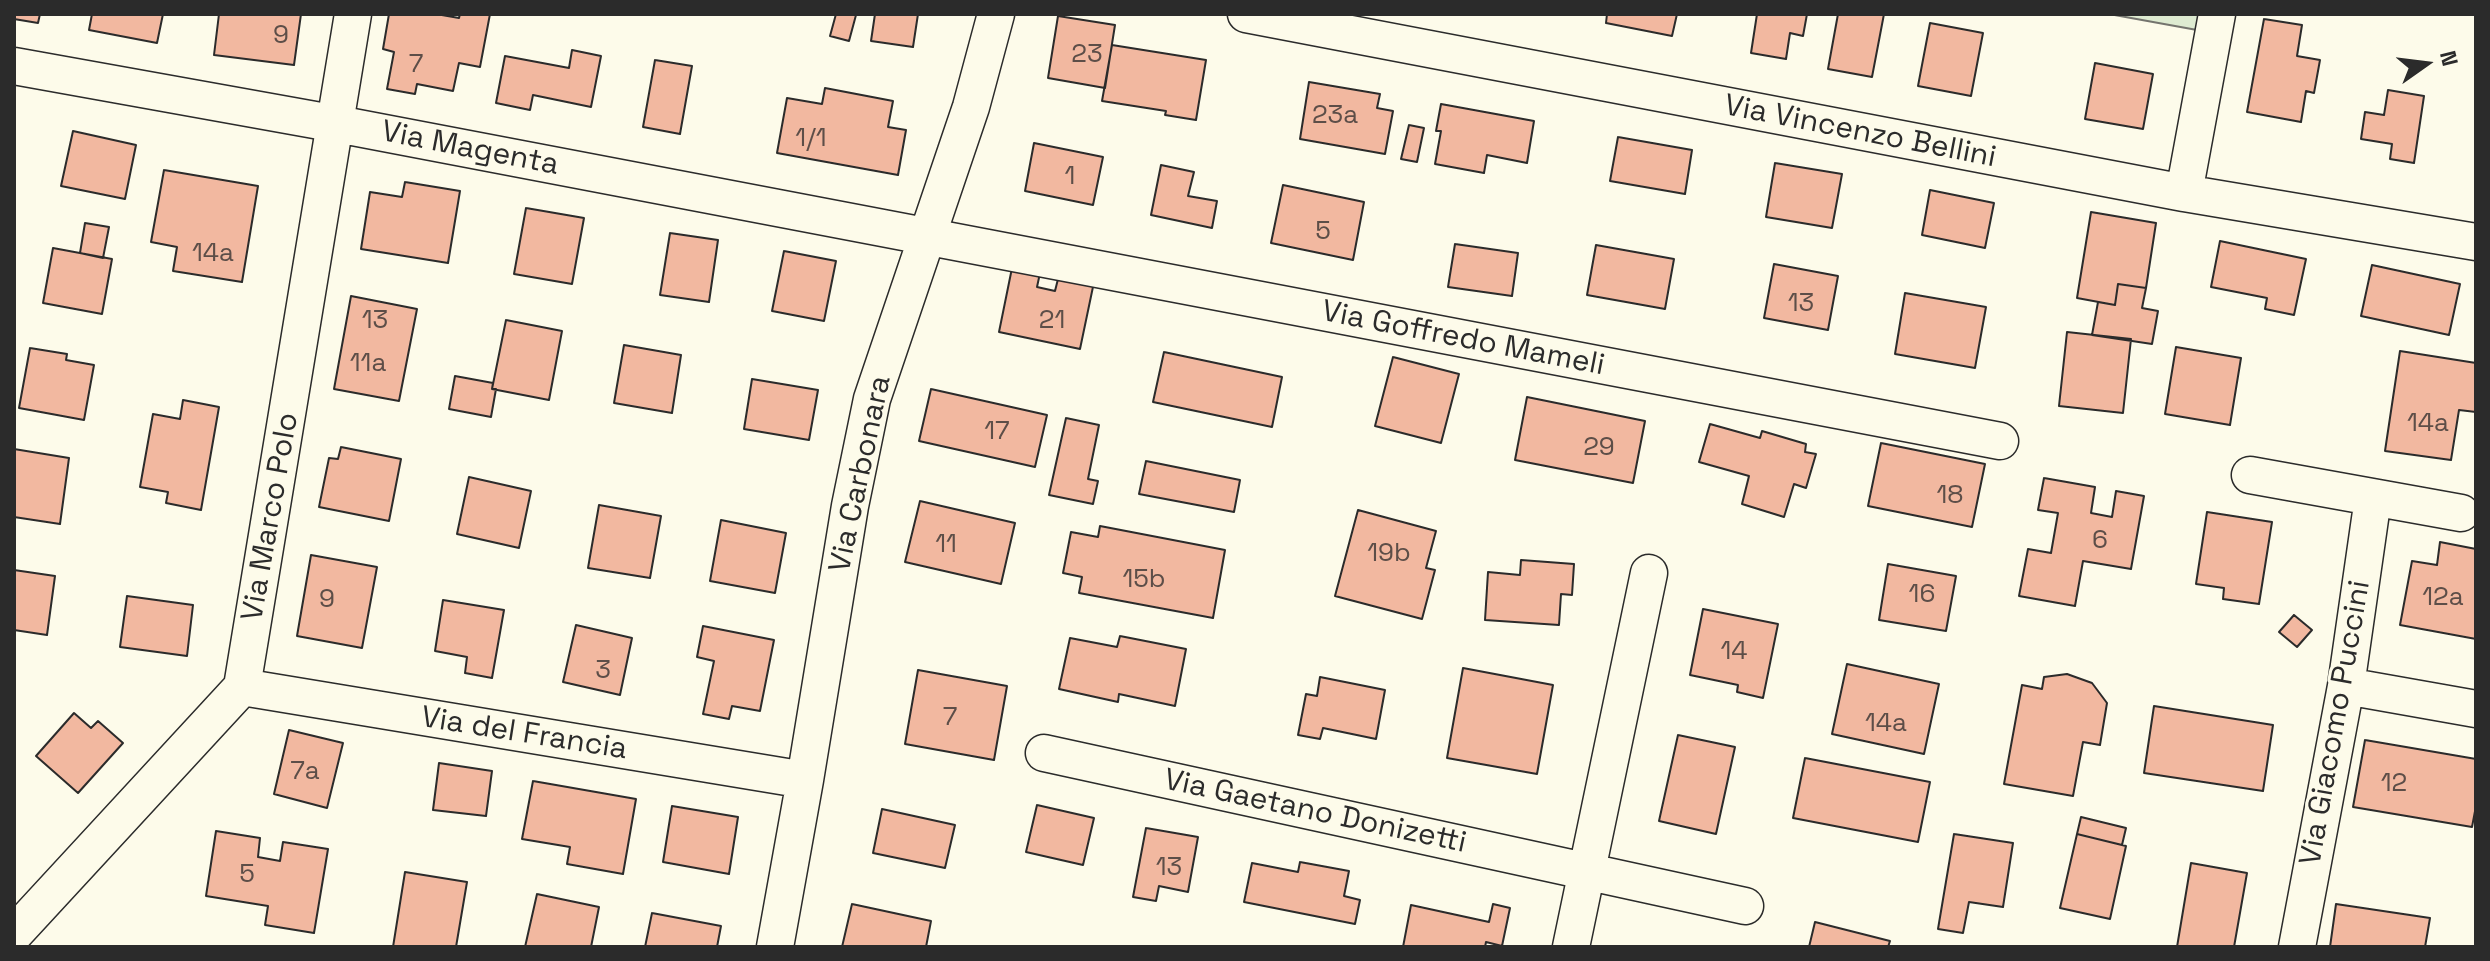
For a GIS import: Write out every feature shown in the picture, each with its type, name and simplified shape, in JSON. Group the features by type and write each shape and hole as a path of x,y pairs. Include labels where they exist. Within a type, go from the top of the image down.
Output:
{"street":[{"name":"Via Marco Polo","path":"242,687 353,14"},
{"name":"Via Carbonara","path":"775,947 850,506 872,399 971,107 996,14"},
{"name":"Via Vincenzo Bellini","path":"1246,14 2184,193 2476,242"},
{"path":"2184,193 2217,14"},
{"name":"Via Magenta","path":"14,66 337,124 925,237"},
{"name":"Via Goffredo Mameli","path":"925,237 2000,441"},
{"path":"2250,475 2461,513"},
{"name":"Via Giacomo Puccini","path":"2297,947 2346,686 2373,498"},
{"path":"1571,947 1649,573"},
{"path":"2346,686 2476,709"},
{"path":"14,934 242,687"},
{"name":"Via del Francia","path":"242,687 805,780"},
{"name":"Via Gaetano Donizetti","path":"1044,753 1745,906"}],"green space":[{"path":"2109,14 2211,14 2208,32"}],"building":[{"path":"14,14 40,14 38,23 14,19"},
{"path":"92,14 163,14 157,43 89,30"},
{"path":"219,14 301,14 294,65 214,55"},
{"path":"389,14 436,14 459,18 460,14 490,14 480,67 459,63 453,91 417,84 415,94 387,89 394,52 383,49"},
{"path":"836,14 856,15 849,41 830,36"},
{"path":"875,14 918,14 913,47 871,41"},
{"path":"1607,14 1677,14 1672,36 1606,23"},
{"path":"1757,14 1807,14 1803,36 1790,33 1786,59 1751,53"},
{"path":"1838,14 1884,14 1872,77 1828,69"},
{"path":"1058,16 1115,25 1105,88 1048,78"},
{"path":"2264,19 2302,25 2297,56 2320,60 2314,93 2306,91 2301,122 2247,112"},
{"path":"1930,23 1983,33 1971,96 1918,86"},
{"path":"1112,45 1206,60 1196,120 1165,115 1166,111 1102,101"},
{"path":"572,50 601,56 591,107 533,95 530,110 496,103 505,56 569,68"},
{"path":"655,60 692,66 680,134 643,127"},
{"path":"2095,63 2153,74 2143,129 2085,119"},
{"path":"1309,82 1380,94 1377,108 1393,111 1385,154 1300,139"},
{"path":"825,88 893,101 888,127 906,130 898,175 777,153 787,98 822,104"},
{"path":"2388,90 2424,96 2414,163 2390,159 2392,144 2361,139 2365,112 2384,115"},
{"path":"1441,104 1534,121 1527,163 1487,155 1484,173 1435,164 1441,131 1436,131"},
{"path":"1409,125 1424,128 1417,162 1401,159"},
{"path":"73,131 136,145 125,199 61,186"},
{"path":"1618,137 1692,150 1685,194 1610,181"},
{"path":"1034,143 1103,157 1093,205 1025,191"},
{"path":"1775,163 1842,174 1832,228 1766,217"},
{"path":"1161,165 1194,172 1188,196 1217,201 1212,228 1151,215"},
{"path":"164,170 258,186 242,282 173,271 177,247 151,242"},
{"path":"405,182 460,191 448,263 361,249 370,192 402,197"},
{"path":"1283,185 1364,202 1353,260 1271,243"},
{"path":"1930,190 1994,203 1985,248 1922,235"},
{"path":"526,208 584,218 572,284 514,274"},
{"path":"2091,212 2156,223 2146,288 2118,284 2115,305 2077,298"},
{"path":"85,223 109,227 103,258 80,253"},
{"path":"670,233 718,240 709,302 660,295"},
{"path":"2220,241 2306,259 2294,315 2265,309 2267,298 2211,287"},
{"path":"1455,244 1518,253 1512,296 1448,287"},
{"path":"1596,245 1674,259 1665,309 1587,295"},
{"path":"53,248 112,259 102,314 43,303"},
{"path":"784,251 836,261 824,321 772,311"},
{"path":"1774,264 1838,276 1828,330 1764,318"},
{"path":"2372,265 2460,284 2449,335 2361,316"},
{"path":"1012,268 1040,273 1037,287 1055,291 1059,275 1094,282 1080,349 999,332"},
{"path":"2118,284 2146,288 2142,308 2158,311 2152,344 2092,335 2098,302 2115,305"},
{"path":"1905,293 1986,307 1975,368 1895,354"},
{"path":"351,296 417,309 399,401 334,389"},
{"path":"506,320 562,331 549,400 492,389"},
{"path":"2067,332 2131,339 2123,413 2059,406"},
{"path":"624,345 681,355 672,413 614,403"},
{"path":"2176,347 2241,358 2230,425 2165,414"},
{"path":"30,348 67,354 66,360 94,365 84,420 19,408"},
{"path":"2400,351 2476,363 2476,412 2459,410 2451,460 2385,451"},
{"path":"1164,352 1282,377 1272,427 1153,402"},
{"path":"1393,357 1459,374 1441,443 1375,426"},
{"path":"455,376 493,383 492,389 496,389 491,417 449,409"},
{"path":"752,379 818,390 809,440 744,429"},
{"path":"931,389 1047,415 1035,467 919,441"},
{"path":"1527,397 1645,421 1633,483 1515,460"},
{"path":"183,400 219,407 201,510 166,503 168,492 140,487 153,414 180,419"},
{"path":"1066,418 1099,425 1088,479 1098,481 1093,504 1049,495"},
{"path":"1710,424 1760,438 1762,431 1806,444 1805,452 1816,454 1806,488 1794,484 1784,517 1742,504 1749,476 1699,462"},
{"path":"1881,443 1985,464 1972,527 1868,506"},
{"path":"341,447 401,459 389,521 319,507 329,458 338,459"},
{"path":"14,449 69,458 60,524 14,517"},
{"path":"1146,461 1240,480 1234,512 1139,494"},
{"path":"469,477 531,491 519,548 457,534"},
{"path":"2044,478 2095,487 2091,513 2112,517 2116,491 2144,496 2131,569 2083,561 2075,606 2019,596 2028,549 2051,553 2058,513 2038,510"},
{"path":"920,501 1015,523 1001,584 905,562"},
{"path":"599,505 661,516 650,578 588,568"},
{"path":"1358,510 1436,531 1426,568 1435,570 1422,619 1335,596"},
{"path":"2207,512 2272,522 2259,604 2223,599 2224,588 2196,584"},
{"path":"721,520 786,533 775,593 710,581"},
{"path":"1100,526 1225,550 1213,618 1079,593 1082,577 1063,573 1071,532 1098,537"},
{"path":"2440,542 2476,549 2476,639 2400,625 2412,561 2437,565"},
{"path":"311,555 377,567 362,648 297,636"},
{"path":"1521,560 1574,564 1572,595 1561,594 1559,625 1485,620 1488,572 1520,575"},
{"path":"1888,564 1956,576 1946,631 1879,620"},
{"path":"14,570 55,576 47,635 14,630"},
{"path":"127,596 193,605 187,656 120,647"},
{"path":"443,600 504,610 492,678 465,673 467,657 435,651"},
{"path":"1703,609 1778,624 1763,698 1737,692 1738,685 1690,675"},
{"path":"2294,615 2312,630 2297,647 2279,632"},
{"path":"576,625 632,638 620,695 563,682"},
{"path":"703,626 774,640 760,711 732,706 729,719 703,714 714,661 697,657"},
{"path":"1120,636 1186,649 1175,706 1119,694 1118,702 1059,689 1070,638 1117,647"},
{"path":"1847,664 1939,684 1924,754 1832,734"},
{"path":"1463,668 1553,685 1537,774 1447,758"},
{"path":"918,670 1007,686 994,760 905,744"},
{"path":"2067,674 2092,683 2107,703 2100,745 2083,742 2073,796 2004,784 2022,685 2042,689 2044,677"},
{"path":"1320,677 1385,690 1376,739 1323,728 1320,739 1298,735 1306,694 1317,696"},
{"path":"2154,706 2273,725 2263,791 2144,773"},
{"path":"74,713 91,728 98,721 123,743 78,793 36,756"},
{"path":"289,730 343,743 327,808 274,794"},
{"path":"1678,735 1735,747 1716,834 1659,821"},
{"path":"2365,740 2476,759 2476,806 2472,827 2353,807"},
{"path":"1805,758 1930,782 1918,842 1793,818"},
{"path":"439,763 492,771 486,816 433,810"},
{"path":"533,781 636,799 623,874 567,864 570,847 522,839"},
{"path":"1037,805 1094,818 1083,865 1026,852"},
{"path":"672,806 738,817 729,874 663,862"},
{"path":"882,809 955,825 945,868 873,853"},
{"path":"2081,817 2126,828 2122,845 2077,834"},
{"path":"1146,828 1198,837 1188,892 1159,886 1156,901 1133,897"},
{"path":"216,831 260,838 258,857 280,861 283,842 328,849 314,933 265,925 268,906 206,896"},
{"path":"1954,834 2013,843 2003,907 1969,902 1963,933 1938,929"},
{"path":"2077,834 2126,846 2110,919 2060,908"},
{"path":"1300,862 1349,871 1344,896 1360,900 1355,924 1244,902 1252,863 1298,872"},
{"path":"2191,863 2247,873 2234,947 2177,947"},
{"path":"405,872 467,882 456,947 393,947"},
{"path":"537,894 599,907 591,947 525,947"},
{"path":"852,904 931,921 926,947 842,947"},
{"path":"1493,904 1510,908 1502,946 1486,942 1485,947 1403,947 1411,905 1489,922"},
{"path":"2336,904 2430,918 2425,947 2330,947"},
{"path":"652,913 721,926 717,947 645,947"},
{"path":"1815,922 1890,941 1888,947 1809,947"}]}
